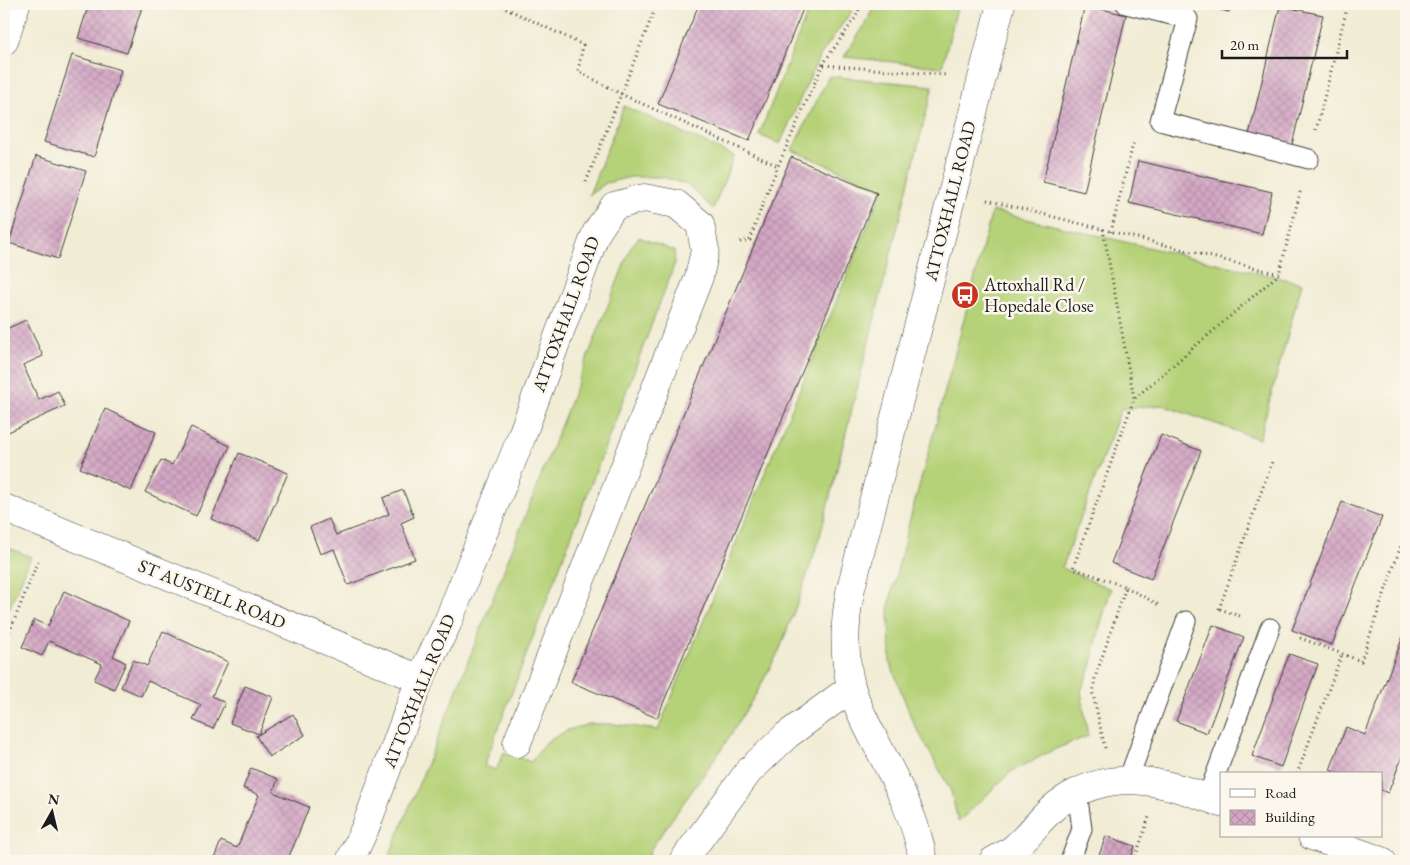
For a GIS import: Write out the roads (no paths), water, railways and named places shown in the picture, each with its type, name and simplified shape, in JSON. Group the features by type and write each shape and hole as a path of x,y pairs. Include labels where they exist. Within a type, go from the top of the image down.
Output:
{"street":[{"path":"4,41 16,4"},
{"name":"ATTOXHALL ROAD","path":"923,861 914,825 902,796 862,716 851,688 844,638 846,616 850,592 1001,4"},
{"name":"ATTOXHALL ROAD","path":"350,861 366,826 420,680 446,624 521,438 596,233 614,206 644,198 676,204 700,224 705,250 699,276 517,743"},
{"name":"ST AUSTELL ROAD","path":"4,508 420,680"},
{"path":"684,861 749,770 787,734 851,688"},
{"path":"993,861 1010,851 1058,804 1078,792 1095,785 1119,781 1164,783 1214,800"},
{"path":"1318,838 1382,861"}],"lane":[{"path":"1126,4 1188,18 1160,121 1309,159"},
{"path":"1119,781 1186,621"},
{"path":"1223,772 1270,628"},
{"path":"1214,800 1220,782"},
{"path":"1070,861 1082,829 1078,792"}],"place":[{"name":"Attoxhall Rd / Hopedale Close","path":"965,295"}]}
